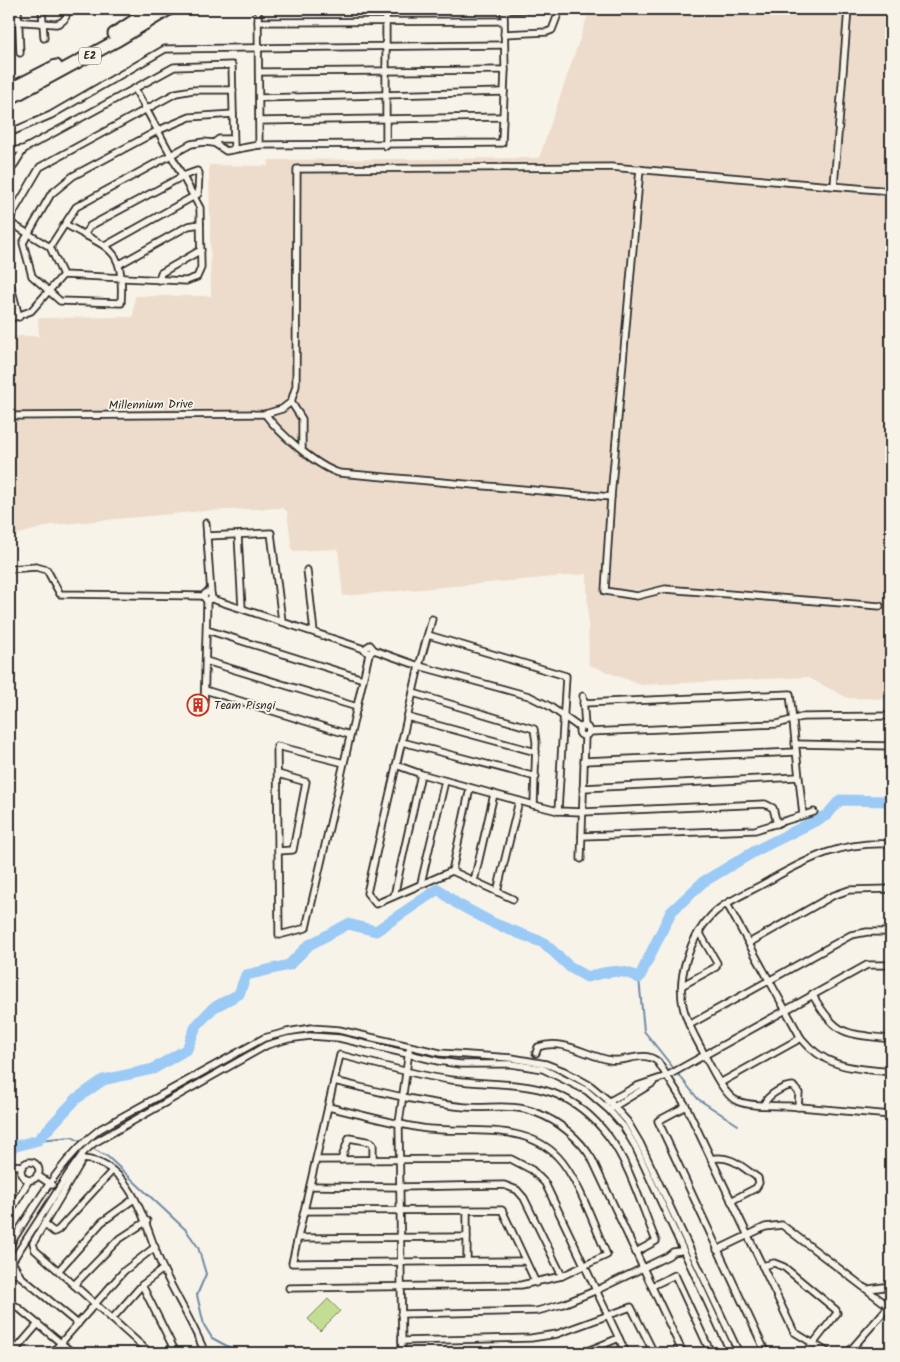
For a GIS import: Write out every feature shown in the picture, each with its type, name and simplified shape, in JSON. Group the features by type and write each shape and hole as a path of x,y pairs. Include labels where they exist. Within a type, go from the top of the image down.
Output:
{"highway":[{"name":"E2","path":"9,90 109,37 152,9"},
{"name":"E2","path":"9,99 108,46 169,9"}],"street":[{"path":"18,9 20,53"},
{"path":"42,9 44,38"},
{"path":"9,20 61,23 66,17 67,9"},
{"path":"258,9 259,146"},
{"path":"386,9 386,146"},
{"path":"50,247 76,207 191,144 214,143 226,151 259,146 386,146 502,143 505,70 504,45 504,34 504,21 504,9 559,9 552,30 547,32 504,34"},
{"path":"834,186 848,9"},
{"path":"258,22 504,21"},
{"path":"9,134 51,115 165,49 504,45"},
{"path":"9,151 24,149 174,68 232,65 234,149"},
{"path":"259,72 505,70"},
{"path":"63,275 194,280 201,268 200,208 135,89"},
{"path":"63,275 50,247 9,221 40,167 176,93 193,90 232,90"},
{"path":"259,98 504,92"},
{"path":"65,224 113,252 120,264 123,278 121,303 60,301 32,276 23,243 51,194 73,176 159,130 190,117 233,114"},
{"path":"259,121 503,116"},
{"path":"214,143 219,139 233,139"},
{"path":"9,173 24,149"},
{"path":"302,449 302,419 291,402 296,386 297,169 611,167 891,191"},
{"path":"640,169 611,497 605,591 637,596 665,589 880,606"},
{"path":"84,235 90,226 183,176 196,171 199,173 198,194 105,246"},
{"path":"120,264 188,226 200,224"},
{"path":"159,280 161,273 201,250"},
{"path":"9,319 19,317 31,311 63,275"},
{"path":"9,279 19,317"},
{"name":"Millennium Drive","path":"9,416 265,414 282,410 291,402"},
{"path":"265,414 272,424 319,463 339,473 611,497"},
{"path":"204,710 206,630 210,598 206,523"},
{"path":"207,536 271,533 282,621"},
{"path":"238,535 242,608"},
{"path":"9,569 36,567 47,570 60,594 203,596 364,648 371,652 529,696 583,727"},
{"path":"307,570 314,632"},
{"path":"432,619 419,666 367,893 376,904 452,870 513,899"},
{"path":"206,630 363,679"},
{"path":"428,635 566,676 558,811"},
{"path":"344,763 277,746 278,935 306,928 357,707 363,679 371,652"},
{"path":"206,661 357,707"},
{"path":"205,690 350,735"},
{"path":"413,693 534,729 536,752 534,805"},
{"path":"583,703 790,694 803,815"},
{"path":"583,696 583,727 580,734 777,724 802,717 891,716"},
{"path":"407,717 536,752"},
{"path":"581,859 584,761 587,734"},
{"path":"402,742 536,777"},
{"path":"795,744 891,746"},
{"path":"584,761 796,752"},
{"path":"396,765 445,781 558,811 583,812 765,804 773,808 777,824"},
{"path":"278,774 306,782 293,850 278,852"},
{"path":"394,896 421,774"},
{"path":"584,788 798,777"},
{"path":"421,883 445,781"},
{"path":"452,870 470,788"},
{"path":"474,881 494,794"},
{"path":"497,892 519,801"},
{"path":"582,836 755,830 814,812"},
{"path":"891,844 872,843 825,852 727,904 712,915 699,932 687,958 683,985 683,1006 689,1025 720,1083 728,1094 738,1102 891,1115"},
{"path":"749,942 832,896 848,890 891,889"},
{"path":"727,904 801,1038 810,1050 831,1063 891,1072"},
{"path":"683,985 716,967 717,963 699,932"},
{"path":"689,1025 851,935 867,932 891,932"},
{"path":"607,1103 630,1089 667,1076 786,1008 867,965 891,965"},
{"path":"812,994 828,1021 838,1028 858,1035 891,1039"},
{"path":"9,1246 78,1147 100,1129 264,1038 287,1032 326,1028 367,1035 440,1053 512,1058 546,1064 564,1071 591,1086 612,1108 640,1143 739,1353"},
{"path":"78,1324 20,1276 9,1263 59,1188 84,1152 94,1143 267,1045 288,1040 324,1036 460,1064 511,1064 544,1069 607,1103"},
{"path":"720,1083 801,1038"},
{"path":"536,1053 538,1047 552,1044 583,1050 610,1060 621,1061 645,1056 653,1058 686,1106 794,1332 828,1353"},
{"path":"402,1353 399,1123 410,1047"},
{"path":"525,1261 292,1263 340,1055 451,1080 526,1085 544,1090 578,1107 598,1124 618,1151 656,1241 636,1252"},
{"path":"334,1081 402,1097 466,1107 512,1107 537,1112 576,1138 586,1149 683,1353"},
{"path":"612,1108 654,1082"},
{"path":"764,1104 770,1096 788,1086 792,1086 799,1093 798,1107"},
{"path":"630,1089 634,1096"},
{"path":"686,1106 658,1120 766,1353"},
{"path":"289,1288 536,1283 562,1276 607,1255 572,1177 559,1157 533,1139 508,1132 446,1132 328,1107"},
{"path":"612,1108 635,1146 681,1251 731,1353"},
{"path":"341,1160 349,1138 371,1142 373,1145 373,1160"},
{"path":"711,1159 721,1156 728,1158 758,1178 759,1183 756,1188 731,1201"},
{"path":"150,1353 35,1250 33,1242 83,1159 92,1160 112,1171 126,1184 147,1221 163,1269 205,1353"},
{"path":"316,1160 511,1159 522,1163 545,1183 626,1353"},
{"path":"9,1165 23,1166 29,1163 36,1165 37,1175"},
{"path":"23,1166 21,1175 29,1180"},
{"path":"44,1224 54,1232 58,1230 112,1171"},
{"path":"37,1175 59,1188"},
{"path":"9,1214 29,1180 37,1175"},
{"path":"310,1186 399,1188 504,1184 512,1187 524,1198 562,1276"},
{"path":"59,1270 102,1222 134,1199"},
{"path":"305,1210 400,1212 502,1210 536,1283"},
{"path":"466,1261 468,1237 467,1211"},
{"path":"74,1285 118,1240 147,1221"},
{"path":"717,1250 765,1227 782,1225 869,1289 890,1307 848,1353"},
{"path":"298,1238 468,1237"},
{"path":"52,1353 124,1271 155,1247"},
{"path":"401,1314 537,1311 563,1304 597,1290 673,1252 690,1247"},
{"path":"762,1266 774,1263 784,1267 836,1310 837,1313 806,1353"},
{"path":"112,1318 142,1285 163,1269"},
{"path":"652,1286 675,1275 711,1353"},
{"path":"142,1285 174,1350 173,1353"},
{"path":"869,1289 891,1286"},
{"path":"9,1305 16,1306 73,1353"},
{"path":"402,1341 531,1338 557,1334 632,1307 654,1353"},
{"path":"13,1353 38,1324"},
{"path":"583,1353 596,1351 619,1338"}],"shaded area":[{"path":"590,9 891,9 891,699 848,698 807,677 641,685 589,665 587,574 343,596 338,549 292,551 287,511 282,508 203,511 52,525 9,537 9,336 39,336 38,318 133,317 135,296 211,296 209,165 268,166 269,160 539,158"}],"green space":[{"path":"328,1299 340,1311 320,1331 308,1319"}],"waterway":[{"path":"9,1148 38,1140 76,1099 103,1080 153,1069 187,1049 196,1026 213,1008 239,994 246,975 289,965 309,945 348,924 376,931 438,889 456,903 495,924 544,943 571,968 587,977 607,972 626,972 639,978 671,912 703,882 757,850 827,815 840,800 891,801"},
{"path":"639,978 644,1031 698,1099 738,1125"},
{"path":"38,1140 72,1137 108,1157 186,1230 198,1247 206,1274 197,1295 204,1325 212,1338 240,1353"}],"place":[{"name":"Team Pisngi","path":"198,705"}]}
